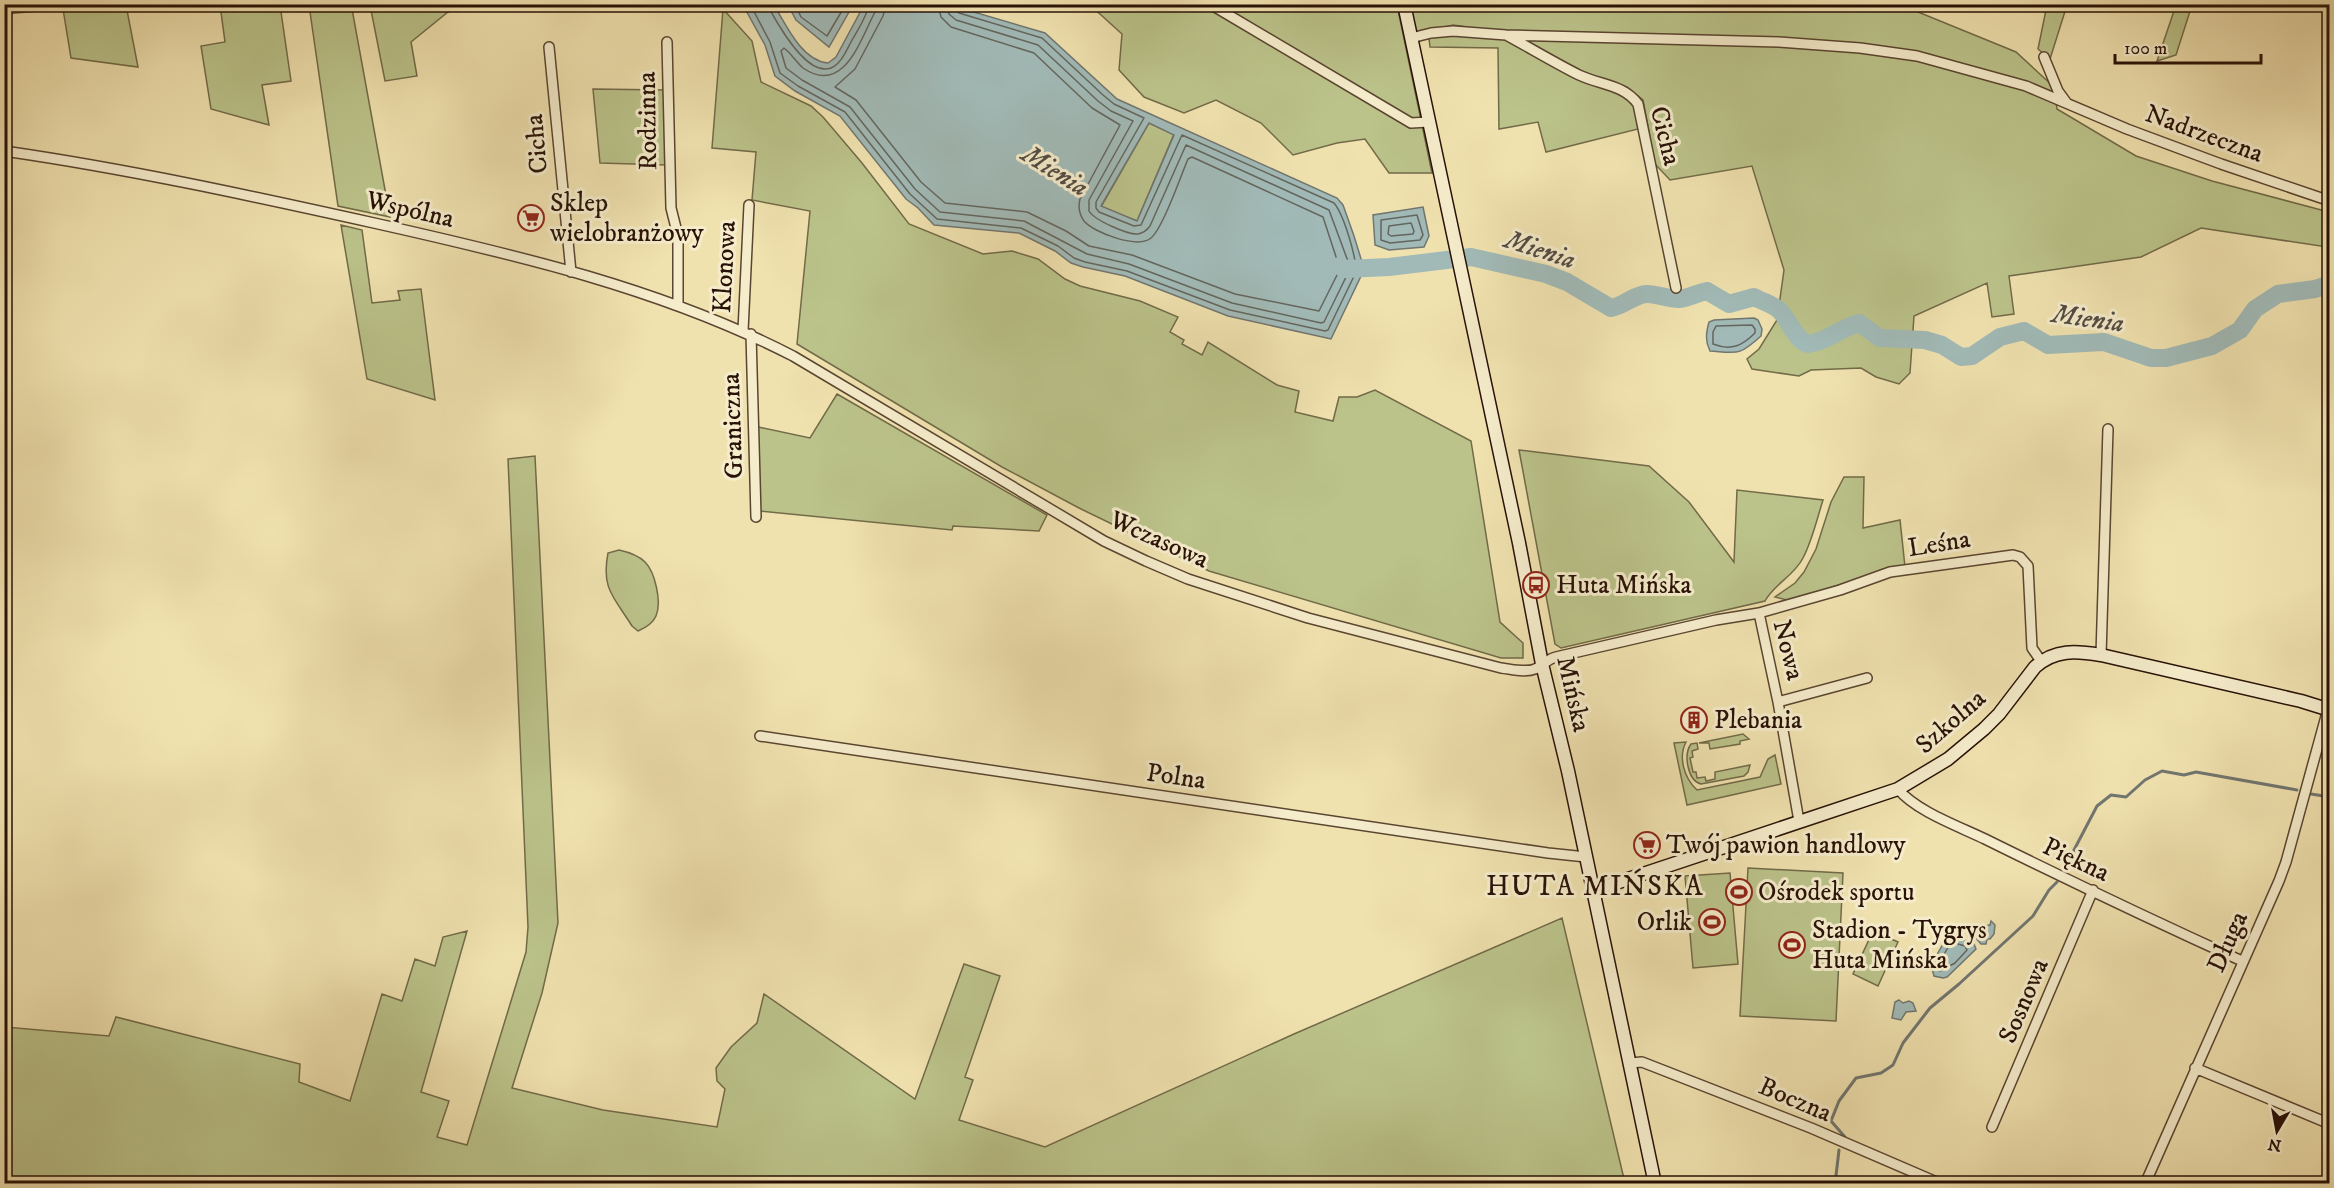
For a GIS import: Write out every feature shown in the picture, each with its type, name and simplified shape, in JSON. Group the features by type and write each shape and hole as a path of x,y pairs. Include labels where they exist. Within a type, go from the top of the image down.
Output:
{"main road":[{"name":"Mińska","path":"1404,4 1517,532 1542,664 1560,733 1655,1184"},
{"path":"2041,661 2067,652 2101,655 2329,710"},
{"name":"Szkolna","path":"1594,892 1898,789 1948,759 1983,729 2041,661"}],"street":[{"path":"1210,4 1411,123 1429,122"},
{"name":"Nadrzeczna","path":"1411,38 1454,31 1506,35 1779,42 1860,48 1917,56 2026,86 2127,129 2330,201"},
{"name":"Cicha","path":"1506,35 1581,76 1618,88 1632,96 1638,104 1676,288"},
{"name":"Rodzinna","path":"667,42 671,208 678,236 678,306"},
{"name":"Cicha","path":"549,47 570,272"},
{"path":"2044,57 2058,91 2066,102"},
{"name":"Wspólna","path":"4,151 123,170 230,191 489,250 570,272 678,306 747,332 793,356"},
{"name":"Klonowa","path":"747,332 749,205"},
{"name":"Graniczna","path":"747,332 756,517"},
{"name":"Wczasowa","path":"793,356 1104,541 1188,579 1308,618 1501,668 1536,669 1542,664"},
{"path":"2101,655 2108,429"},
{"name":"Leśna","path":"1759,613 1840,590 1890,572 2013,555 2020,557 2028,566 2029,627 2032,648 2041,661"},
{"name":"Nowa","path":"1542,664 1549,658 1625,640 1759,613 1778,702 1799,822"},
{"name":"Nowa","path":"1778,702 1867,678"},
{"name":"Długa","path":"2145,1184 2286,862 2329,710"},
{"name":"Polna","path":"760,736 1586,857"},
{"name":"Piękna","path":"1898,789 1906,799 2242,961"},
{"name":"Sosnowa","path":"1992,1127 2093,890"},
{"name":"Boczna","path":"1630,1064 1642,1062 1703,1085 1941,1184"},
{"path":"2195,1068 2330,1124"}],"green space":[{"path":"5,4 126,5 138,67 71,58 63,9 5,14"},
{"path":"482,4 448,12 411,42 417,76 385,81 370,5"},
{"path":"220,5 280,5 291,81 262,85 269,125 211,109 201,46 225,42"},
{"path":"309,5 368,5 352,9 390,217 338,206"},
{"path":"1090,5 1397,5 1432,173 1389,173 1365,139 1337,143 1293,155 1261,123 1216,100 1184,113 1144,97 1119,70 1122,34"},
{"path":"1407,5 1901,5 2016,52 2054,87 2057,109 2136,156 2212,181 2329,212 2327,247 2201,228 2141,257 2009,276 2014,314 1992,317 1987,283 1914,316 1910,373 1899,384 1876,377 1861,368 1811,370 1799,376 1752,369 1747,359 1759,349 1777,320 1784,270 1752,166 1670,180 1655,164 1643,100 1627,87 1584,73 1509,33 1453,25 1413,35"},
{"path":"2047,5 2067,5 2050,59 2038,49"},
{"path":"2176,5 2192,5 2176,55 2157,61"},
{"path":"723,9 752,41 761,82 811,106 823,117 909,224 983,254 1012,251 1038,259 1065,279 1080,286 1140,301 1178,317 1170,332 1184,340 1182,344 1202,355 1208,342 1277,385 1299,391 1295,412 1333,421 1339,397 1357,397 1375,390 1471,441 1500,622 1523,643 1523,658 1501,658 1209,571 1079,508 1002,467 797,344 810,211 752,200 756,152 712,148"},
{"path":"1452,30 1502,37 1615,90 1634,105 1638,129 1546,152 1538,122 1499,129 1498,48 1430,47 1429,38"},
{"path":"593,89 665,90 666,165 600,163"},
{"path":"1149,123 1174,134 1137,221 1101,207"},
{"path":"341,225 362,230 372,303 400,300 398,291 421,289 435,400 367,379"},
{"path":"2329,368 2329,427 2324,427"},
{"path":"837,394 1047,515 1039,531 953,526 952,530 759,511 758,427 810,438"},
{"path":"1519,450 1649,466 1689,502 1734,562 1737,490 1823,500 1803,558 1795,570 1773,590 1765,601 1561,648 1555,644"},
{"path":"535,456 558,923 542,993 512,1088 603,1110 717,1127 725,1089 717,1081 716,1068 731,1047 757,1023 764,994 915,1099 964,964 1000,976 965,1077 973,1080 959,1120 1045,1147 1294,1034 1562,918 1625,1183 5,1183 5,1027 109,1036 116,1017 300,1064 299,1082 350,1101 382,994 402,1001 415,959 435,966 443,937 467,931 421,1092 449,1101 437,1137 467,1145 526,952 528,927 508,459"},
{"path":"1844,477 1864,477 1863,528 1900,520 1905,567 1791,601 1775,597 1795,583 1804,572 1816,549 1831,502"},
{"path":"619,550 645,562 652,573 656,588 658,610 656,616 653,621 638,631 632,626 611,592 606,576 608,553"},
{"path":"1743,734 1749,739 1740,741 1740,744 1710,749 1709,743 1699,743"},
{"path":"1686,742 1683,754 1684,767 1689,780 1697,790 1760,777 1768,759 1775,755 1781,784 1687,805 1674,743"},
{"path":"1697,743 1698,749 1692,751 1693,757 1690,758 1697,778 1705,777 1706,781 1715,779 1715,772 1750,765 1748,772 1744,776 1701,784 1697,782 1690,773 1687,754 1691,744"},
{"name":"Stadion - Tygrys Huta Mińska","path":"1748,868 1843,873 1836,1021 1740,1016"},
{"name":"Orlik","path":"1730,873 1738,964 1693,968 1685,876"},
{"path":"1873,931 1898,942 1878,986 1853,974"}],"water":[{"path":"743,5 774,5 803,49 810,56 828,63 836,57 864,5 950,5 1045,33 1117,99 1337,198 1343,205 1354,236 1362,262 1362,274 1331,339 1228,316 1125,276 1071,263 1055,251 1019,233 934,225 906,199 840,116 795,91 775,76 765,45","holes":["1149,123 1174,135 1137,221 1101,206"]},
{"path":"788,5 853,5 829,47 796,20"},
{"path":"1423,207 1429,236 1424,247 1389,250 1375,245 1373,215"},
{"path":"1754,318 1758,320 1762,329 1761,336 1748,347 1738,352 1710,351 1706,337 1709,322"},
{"path":"1991,921 1995,925 1994,934 1987,939 1986,944 1981,944 1974,936 1978,935 1978,927 1990,925"},
{"path":"1953,935 1974,944 1976,949 1947,977 1934,976 1931,965 1947,937"},
{"path":"1899,1000 1903,1003 1909,1001 1913,1003 1916,1011 1906,1012 1901,1020 1892,1018 1895,1002"}],"waterway":[{"name":"Mienia","path":"1339,266 1346,269 1389,267 1471,257 1546,274 1567,282 1611,308 1646,294 1679,299 1707,291 1729,304 1754,297 1771,305 1784,315 1800,339 1808,344 1821,341 1859,323 1880,338 1925,340 1942,345 1961,357 1972,356 2000,337 2024,331 2048,345 2104,342 2151,358 2166,358 2212,346 2240,330 2255,309 2278,294 2315,289 2330,284"},
{"path":"2063,871 2097,806 2111,795 2126,797 2145,780 2162,771 2184,775 2196,772 2297,790"},
{"path":"2311,794 2330,797"},
{"path":"1845,1137 1831,1121 1839,1101 1856,1078 1881,1073 1893,1065 1903,1043 1930,1008 2033,916 2049,890 2057,882"},
{"path":"1835,1184 1839,1150"}],"place":[{"name":"Sklep wielobranżowy","path":"531,218"},
{"name":"Huta Mińska","path":"1536,585"},
{"name":"Plebania","path":"1694,720"},
{"name":"Twój pawion handlowy","path":"1647,845"},
{"name":"Ośrodek sportu","path":"1739,892"},
{"name":"Orlik","path":"1712,922"},
{"name":"Stadion - Tygrys Huta Mińska","path":"1792,945"}],"district":[{"name":"HUTA MIŃSKA","path":"1595,886"}]}
